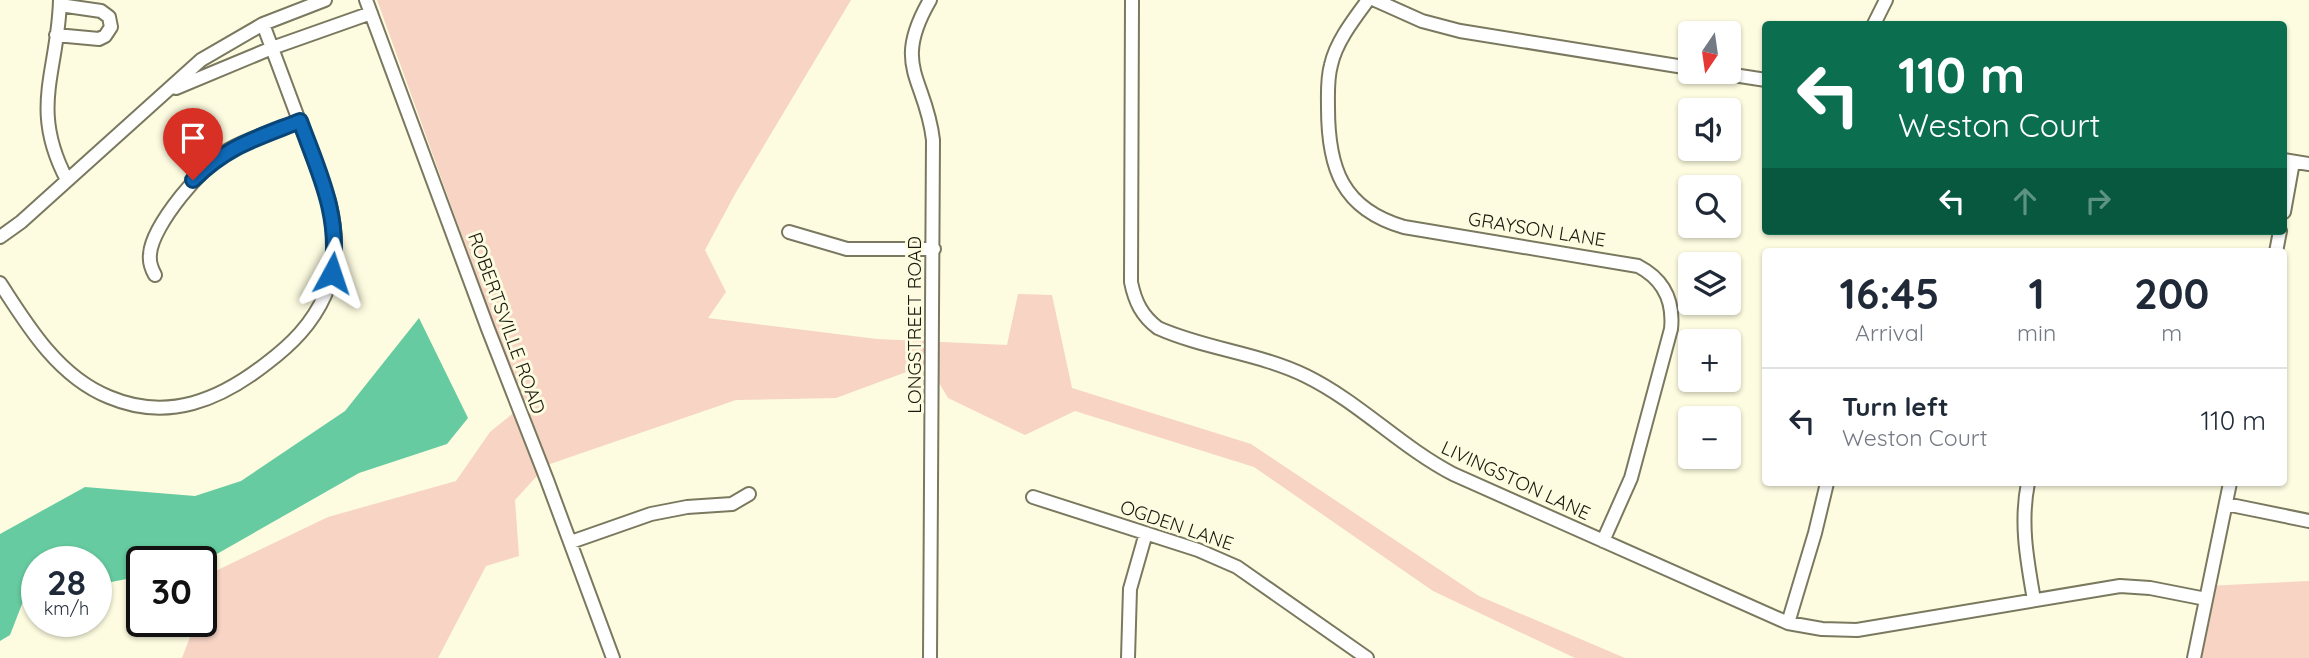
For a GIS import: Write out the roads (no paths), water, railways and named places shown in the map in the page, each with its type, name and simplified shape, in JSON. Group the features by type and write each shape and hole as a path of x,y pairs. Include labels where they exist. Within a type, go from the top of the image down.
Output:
{"street":[{"path":"0,237 68,180 201,60 264,24 325,0"},
{"name":"ROBERTSVILLE ROAD","path":"366,0 613,658"},
{"name":"LONGSTREET ROAD","path":"930,0 914,32 911,54 914,74 930,116 933,132 930,658"},
{"name":"LIVINGSTON LANE","path":"1132,0 1132,282 1134,298 1144,316 1166,331 1269,360 1308,377 1432,463 1788,623 1822,629 1857,630 2120,586 2150,588 2206,599"},
{"name":"GRAYSON LANE","path":"1368,0 1336,52 1328,79 1328,134 1331,156 1340,179 1357,201 1378,218 1404,228 1638,266 1660,282 1669,298 1671,329 1639,449 1631,478 1603,541"},
{"path":"1375,0 1422,21 1460,31 1678,66"},
{"path":"1876,21 1886,0"},
{"path":"56,35 99,39 105,36 111,27 109,17 101,12 60,2 47,94 47,113 52,147 68,180"},
{"path":"157,98 195,78 371,13"},
{"path":"0,283 55,359 73,377 97,392 132,404 164,408 194,403 223,393 286,349 304,331 325,295 332,273 335,242 332,214 264,24"},
{"path":"1741,76 1762,79"},
{"path":"155,275 149,256 154,239 193,180 209,164 231,149 300,121"},
{"path":"2288,161 2309,164"},
{"path":"789,232 848,249 934,249"},
{"path":"1788,623 1826,486"},
{"path":"2028,486 2023,517 2024,539 2034,600"},
{"path":"2194,658 2229,486"},
{"path":"571,542 651,514 687,507 733,504 749,494"},
{"name":"OGDEN LANE","path":"1033,497 1198,550 1237,567 1367,658"},
{"path":"2226,504 2309,521"},
{"path":"1128,658 1129,589 1146,533"}]}
